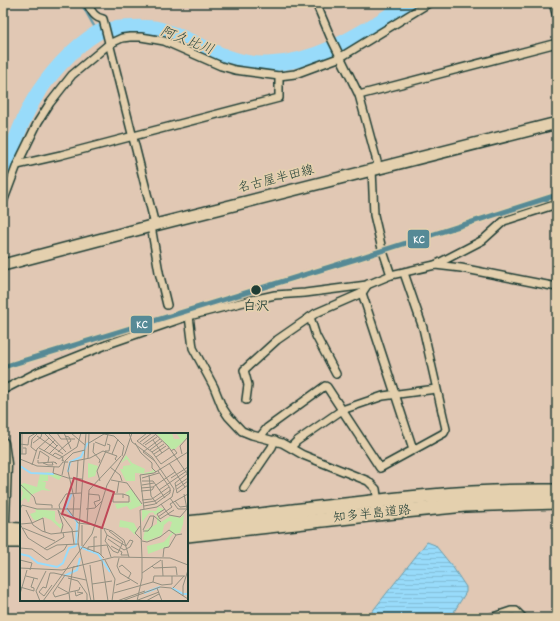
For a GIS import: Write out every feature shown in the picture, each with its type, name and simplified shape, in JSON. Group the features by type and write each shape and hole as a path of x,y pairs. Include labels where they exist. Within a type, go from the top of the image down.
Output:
{"highway":[{"name":"知多半島道路","path":"188,523 394,499 464,493 557,491"},
{"name":"知多半島道路","path":"188,535 465,505 557,502"},
{"path":"3,525 20,530"},
{"path":"3,541 20,541"}],"main road":[{"name":"名古屋半田線","path":"3,265 153,225 557,123"}],"street":[{"path":"87,3 94,16 98,19 103,19 153,225 159,272 167,305"},
{"path":"316,3 330,36 359,95 375,169 374,215 381,246 391,275"},
{"path":"3,202 17,165 38,122 50,103 72,75 109,44 122,38 130,37 154,39 164,41 209,62 228,68 251,73 279,76 295,74 340,57 429,3"},
{"path":"553,3 557,17"},
{"path":"359,95 557,43"},
{"path":"17,165 61,155 132,135 279,98 279,76"},
{"path":"3,390 38,372 111,343 189,316 275,295 305,293 368,284 391,275 435,266 483,240 504,221 557,204"},
{"path":"435,266 461,268 557,287"},
{"path":"260,437 267,428 324,386 327,387 380,468 444,433 446,429 423,328 404,273"},
{"path":"246,400 248,385 244,370 277,340 310,317 362,293 368,284"},
{"path":"362,293 413,449"},
{"path":"189,316 193,348 214,387 222,407 242,431 274,440 291,447 303,455 368,482 376,489 377,496"},
{"path":"310,317 316,336 336,374"},
{"path":"291,447 297,441 342,410 383,396 436,389"},
{"path":"244,488 272,447 274,440"},
{"path":"3,443 6,464 3,525"},
{"path":"490,618 511,611 516,611 523,618"}],"water":[{"path":"427,542 435,545 452,566 466,587 466,592 452,615 454,618 371,618 371,613"}],"waterway":[{"path":"81,3 98,33"},
{"name":"阿久比川","path":"3,174 24,118 38,92 61,64 79,46 97,33 109,29 159,29 173,33 212,51 239,61 268,64 288,62 325,51 360,34 410,3"}],"transit line":[{"name":"KC","path":"3,367 356,259 557,195"}],"place":[{"name":"白沢","path":"256,290"}]}
